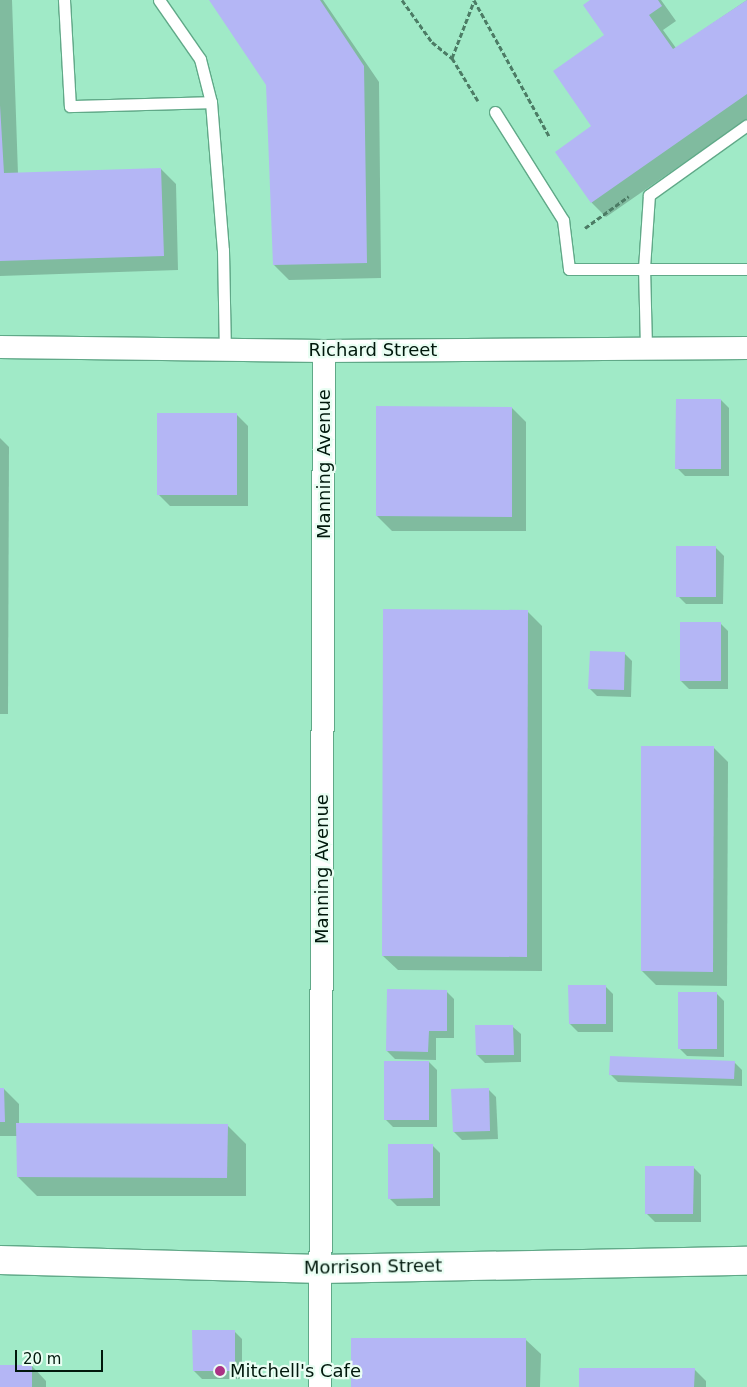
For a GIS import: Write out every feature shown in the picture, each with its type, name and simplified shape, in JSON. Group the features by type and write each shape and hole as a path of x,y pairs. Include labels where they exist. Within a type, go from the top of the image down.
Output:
{"main road":[{"name":"Morrison Street","path":"0,1260 321,1269 747,1261"}],"street":[{"name":"Richard Street","path":"0,347 324,351 747,348"},
{"name":"Manning Avenue","path":"320,1387 324,351"}],"lane":[{"path":"64,0 70,106 211,102"},
{"path":"160,0 200,59 211,102 223,250 225,350"},
{"path":"495,112 564,220 569,269 747,269"},
{"path":"646,348 644,268 649,195 747,125"}],"path":[{"path":"402,0 432,42 452,58 480,104"},
{"path":"452,58 474,0"},
{"path":"474,0 549,136"},
{"path":"564,227 570,238 634,192"}],"building":[{"path":"209,0 320,0 364,66 367,263 273,265 266,85"},
{"path":"590,0 658,0 662,6 649,15 673,49 747,0 747,94 591,203 555,152 591,126 553,71 604,35 583,5"},
{"path":"0,105 4,173 161,168 164,256 0,261"},
{"path":"676,399 721,399 721,469 675,469"},
{"path":"376,406 512,407 512,517 376,516"},
{"path":"157,413 237,413 237,495 157,495"},
{"path":"676,546 716,546 716,597 676,597"},
{"path":"383,609 528,610 527,957 382,956"},
{"path":"680,622 721,622 721,681 680,681"},
{"path":"590,651 625,652 624,690 588,689"},
{"path":"641,746 714,746 713,972 641,971"},
{"path":"568,985 606,985 606,1024 569,1024"},
{"path":"387,989 447,990 447,1031 429,1031 428,1052 386,1051"},
{"path":"678,992 717,992 717,1049 678,1049"},
{"path":"475,1025 513,1025 514,1055 476,1055"},
{"path":"610,1056 735,1061 734,1079 609,1075"},
{"path":"384,1061 429,1061 429,1120 384,1120"},
{"path":"0,1088 4,1088 5,1122 0,1122"},
{"path":"489,1088 490,1131 453,1132 451,1089"},
{"path":"16,1123 228,1124 227,1178 17,1177"},
{"path":"388,1144 433,1144 433,1198 388,1199"},
{"path":"645,1166 694,1166 693,1214 645,1214"},
{"path":"192,1330 235,1330 235,1371 193,1371"},
{"path":"351,1338 526,1338 526,1387 351,1387"},
{"path":"0,1365 32,1365 32,1387 0,1387"},
{"path":"579,1368 695,1368 694,1387 579,1387"}],"place":[{"name":"Mitchell's Cafe","path":"220,1371"}]}
